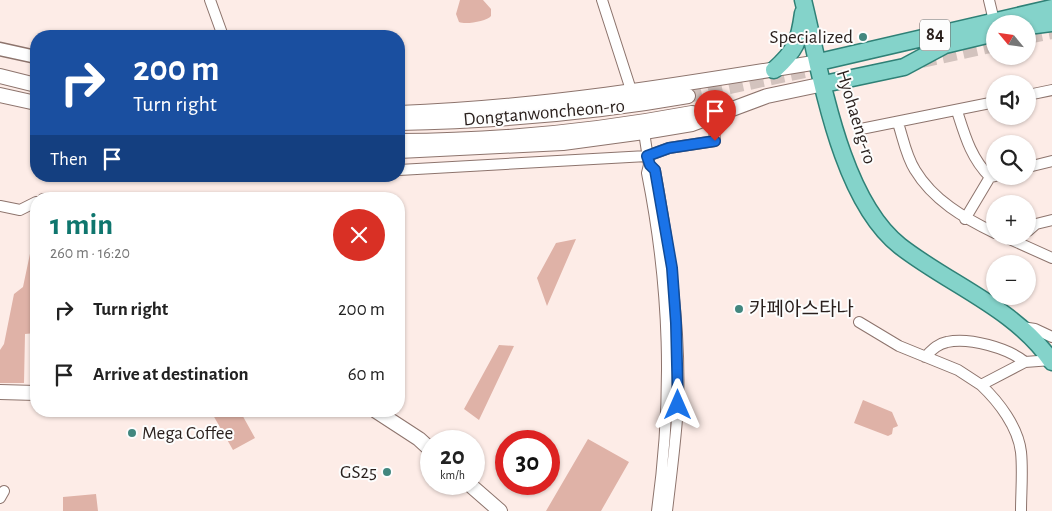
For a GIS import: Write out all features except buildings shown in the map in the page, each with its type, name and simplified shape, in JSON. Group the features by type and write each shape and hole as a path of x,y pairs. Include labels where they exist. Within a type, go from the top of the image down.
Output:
{"main road":[{"path":"768,71 796,47 800,39 804,2"},
{"name":"Hyohaeng-ro","path":"804,2 837,138 861,197 876,219 898,244 1022,327 1052,361"},
{"name":"84","path":"1031,15 1052,8"},
{"path":"1036,25 1052,23"},
{"name":"84","path":"818,62 986,29"},
{"name":"84","path":"824,84 904,67 945,45 986,30"},
{"path":"405,113 524,106 632,93 818,62"},
{"path":"767,96 775,84 775,79 768,71"},
{"path":"0,76 30,84"},
{"path":"405,151 563,143 644,132 692,124 742,108 767,96 824,84"},
{"path":"0,95 30,102"},
{"name":"Dongtanwoncheon-ro","path":"405,122 559,115 632,106 688,96"},
{"name":"Dongtanwoncheon-ro","path":"405,141 560,132 632,124 692,113"},
{"path":"0,392 30,394"},
{"path":"385,417 420,440"},
{"path":"482,495 500,511"}],"street":[{"path":"210,0 221,30"},
{"name":"Dongtanwoncheon-ro","path":"602,0 632,93"},
{"path":"989,0 992,15"},
{"path":"0,49 30,56"},
{"path":"1036,93 1052,90"},
{"path":"861,129 986,104"},
{"path":"957,111 971,154 978,165 986,171"},
{"path":"405,170 648,161 669,148 715,141 713,116"},
{"path":"898,123 914,169 933,193 965,219 986,229"},
{"path":"644,132 648,161 647,173 663,268 668,337 666,422 657,511"},
{"path":"648,161 655,170 665,225 676,323 678,405 667,511"},
{"path":"1036,165 1052,161"},
{"path":"965,219 986,185"},
{"path":"20,210 30,205"},
{"path":"0,206 30,210"},
{"path":"1036,224 1052,220"},
{"path":"1030,245 1052,258"},
{"path":"859,322 899,346 958,370 982,385 993,396 1010,422 1021,451 1021,511"},
{"path":"1022,327 1035,329 1052,337"},
{"path":"925,357 935,347 946,342 961,341 1016,355 1025,362"},
{"path":"982,385 1025,362 1052,361"}],"shaded area":[{"path":"460,0 483,0 491,9 491,16 476,22 459,22 456,14"},
{"path":"576,239 547,306 537,278 556,243"},
{"path":"30,254 30,334 25,334 24,383 0,383 0,350 4,344 14,294 23,287"},
{"path":"499,345 514,346 479,420 464,409"},
{"path":"863,400 892,412 898,426 893,428 892,434 888,436 854,423"},
{"path":"214,417 243,417 255,438 233,450"},
{"path":"588,439 629,462 601,511 546,511 555,495 560,495 560,487"},
{"path":"96,494 98,511 63,511 63,497"}],"tunnel":[{"path":"1036,35 1052,32"},
{"path":"922,61 986,47"},
{"path":"688,96 814,69"},
{"path":"692,113 733,104"}],"place":[{"name":"Specialized","path":"863,37"},
{"name":"카페아스타나","path":"739,309"},
{"name":"Mega Coffee","path":"132,433"},
{"name":"GS25","path":"387,472"}],"route":[{"path":"678,405 676,323 672,268 655,170 650,165 647,156 669,148 715,141"}]}
